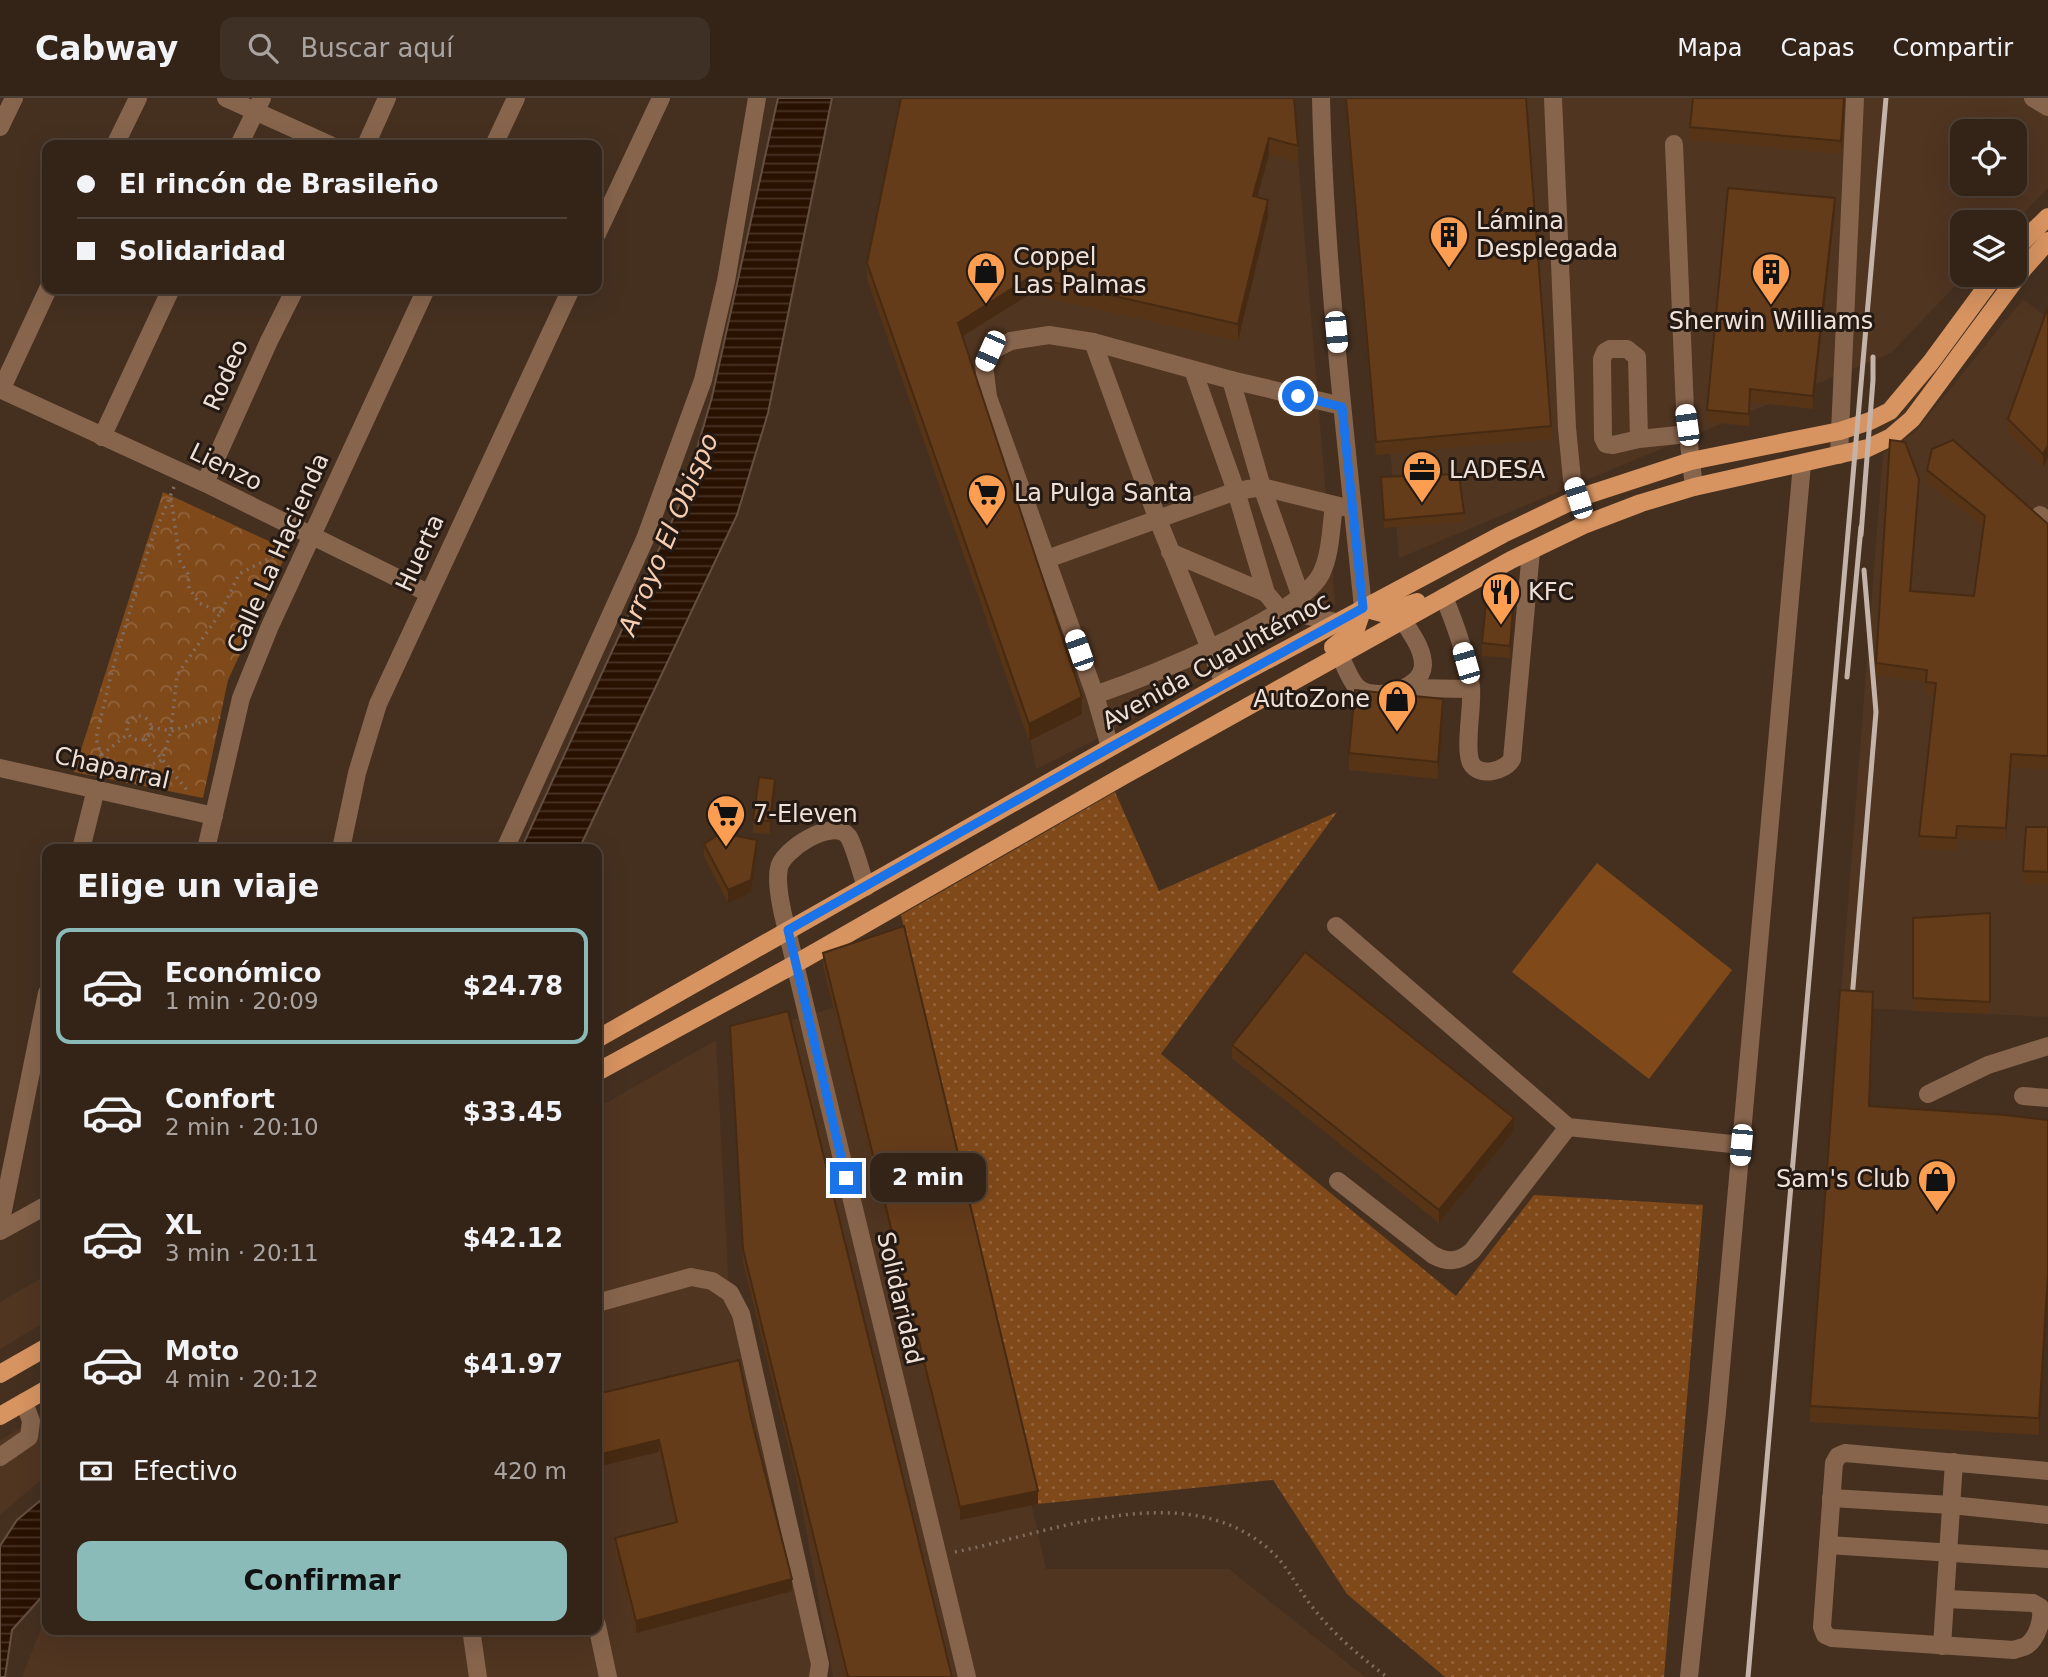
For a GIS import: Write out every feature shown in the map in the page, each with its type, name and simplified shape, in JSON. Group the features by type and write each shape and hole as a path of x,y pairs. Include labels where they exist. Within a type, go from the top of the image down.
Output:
{"main road":[{"path":"2027,238 2048,218"},
{"path":"602,1069 795,964 1402,620 1586,524 1694,487 1868,448 1891,437 1912,419 2024,268 2048,242"},
{"name":"Avenida Cuauhtémoc","path":"602,1036 1224,683 1336,622 1578,498 1691,461 1840,431 1890,411 1986,287"},
{"path":"1634,478 1641,503"},
{"path":"1313,671 1327,651 1356,629 1363,608 1382,612 1444,597"},
{"path":"0,1374 42,1350"},
{"path":"0,1416 42,1392"}],"street":[{"path":"2,119 14,98"},
{"path":"118,140 138,98"},
{"path":"226,98 258,105 321,140"},
{"path":"368,140 387,98"},
{"path":"496,140 516,98"},
{"path":"602,224 662,98"},
{"path":"507,844 645,539 703,380 726,281 757,98"},
{"path":"1321,98 1323,182 1342,407 1363,608"},
{"path":"1553,98 1567,428 1572,479 1586,524"},
{"path":"1839,455 1855,98"},
{"path":"2033,98 2048,107"},
{"path":"241,140 258,105"},
{"path":"1674,144 1685,410 1694,487"},
{"path":"1,390 46,294"},
{"path":"102,437 169,294"},
{"name":"Rodeo","path":"205,483 292,294"},
{"name":"Calle La Hacienda","path":"207,844 241,698 270,626 424,294"},
{"name":"Huerta","path":"342,844 358,773 378,704 569,294"},
{"path":"1111,747 1095,695 988,397 984,365 990,351 1011,341 1049,335 1093,342 1342,407"},
{"path":"1093,342 1170,552 1224,683"},
{"path":"1639,439 1637,357 1627,349 1611,349 1605,352 1602,359 1603,438 1606,444 1688,434"},
{"path":"1193,370 1236,491 1266,593 1280,610 1336,622"},
{"path":"1231,380 1262,486 1301,597"},
{"name":"Lienzo","path":"1,390 205,483 428,593"},
{"path":"1689,1677 1717,1412 1802,464"},
{"path":"1047,559 1236,491 1262,486 1353,509"},
{"path":"1095,695 1168,668 1210,648 1301,597 1322,572 1334,505"},
{"path":"1444,597 1463,651 1471,689 1469,754 1472,764 1476,769 1501,771 1509,766 1512,759 1531,551"},
{"path":"1170,552 1266,593"},
{"path":"1402,620 1421,650 1423,667 1419,679 1407,688"},
{"path":"1340,656 1356,686 1363,691 1374,693 1407,688 1471,689"},
{"name":"Chaparral","path":"0,768 214,816"},
{"path":"82,844 96,789"},
{"name":"Solidaridad","path":"866,887 848,836 839,830 829,829 788,852 778,871 778,888 795,964 967,1677"},
{"path":"1336,926 1568,1127 1741,1145"},
{"path":"0,1225 42,1018"},
{"path":"1928,1094 1988,1065 2048,1046"},
{"path":"2024,1097 2048,1098"},
{"path":"1338,1181 1433,1255 1442,1260 1453,1261 1464,1258 1472,1251 1568,1127"},
{"path":"0,1231 42,1208"},
{"path":"602,1302 691,1277 712,1281 730,1293 741,1314 820,1664 818,1677"},
{"path":"0,1457 29,1437 31,1422 24,1402"},
{"path":"1946,1599 2033,1603 2040,1607 2042,1614 2035,1635 2027,1645 2014,1650 1832,1638 1825,1635 1822,1627 1831,1498 1834,1463 1838,1456 1845,1453 2048,1471"},
{"path":"1942,1646 1954,1462"},
{"path":"1831,1498 1951,1505 2048,1515"},
{"path":"1828,1545 2048,1559"},
{"path":"472,1635 478,1677"},
{"path":"599,1635 608,1677"}],"path":[{"path":"179,471 149,547 96,738 101,755 122,766 149,767 162,760 170,731 177,675 220,612 239,574 311,537"},
{"path":"170,497 180,561 188,574 189,589 199,603 220,612"},
{"path":"143,716 149,721 150,734 145,739 138,740 128,734 127,725 130,719 143,716"},
{"path":"151,727 170,731 216,716 236,720"},
{"path":"67,783 128,734"},
{"path":"145,739 194,799 214,816"},
{"path":"936,1556 1071,1525 1139,1514 1177,1513 1210,1518 1238,1529 1273,1553 1326,1624 1387,1677"}],"shaded area":[{"path":"905,98 1293,98 1335,605 1089,743 1036,769"},
{"path":"1361,98 2048,98 2048,188 2027,210 1950,210 1950,287 1954,287 1891,353 1399,558"},
{"path":"2023,299 2048,318 2048,1017 1840,1007 1883,453 1916,431"},
{"path":"915,983 1046,1569 1229,1569 1365,1677 833,1677 760,1278 730,1039"},
{"path":"716,1040 729,1292 815,1677 22,1677 42,1626 42,1635 602,1635 602,1105"},
{"path":"42,1278 42,1324 0,1349 0,1302"},
{"path":"42,1415 42,1479 0,1515 0,1440"}],"green space":[{"path":"163,492 288,550 228,680 203,798 74,772"},
{"path":"1115,792 1159,891 1337,812 1161,1054 1456,1296 1534,1195 1703,1205 1664,1677 1445,1677 1347,1594 1273,1480 1038,1504 901,915"},
{"path":"1597,863 1732,970 1649,1079 1512,972"}],"water":[{"name":"Arroyo El Obispo","path":"778,98 832,98 768,413 737,515 581,844 523,844 683,497 712,397"},
{"path":"42,1499 42,1597 12,1630 5,1677 0,1677 0,1546 17,1520"}],"building":[{"name":"La Pulga Santa","path":"901,98 1294,98 1298,146 1269,138 1253,196 1268,200 1238,324 1030,277 958,323 1082,697 1029,724 867,263"},
{"name":"Lámina Desplegada","path":"1346,98 1526,98 1551,426 1376,442"},
{"path":"1693,98 1844,98 1841,141 1690,127"},
{"name":"Sherwin Williams","path":"1728,188 1835,198 1813,396 1750,389 1749,414 1707,410"},
{"path":"2048,307 2048,445 2043,454 2008,419"},
{"path":"1890,440 1905,442 1919,479 1910,591 1974,596 1985,516 1927,470 1932,449 1953,440 2048,524 2048,756 2011,754 2006,828 1957,826 1956,838 1919,836 1936,683 1926,682 1927,670 1876,663"},
{"name":"LADESA","path":"1459,474 1464,513 1384,520 1381,477"},
{"name":"KFC","path":"1488,583 1515,584 1510,646 1482,643"},
{"name":"AutoZone","path":"1355,690 1443,699 1438,762 1349,753"},
{"path":"759,777 775,779 770,821 753,820"},
{"path":"2026,827 2048,827 2048,872 2023,871"},
{"path":"721,833 757,840 751,880 728,890 704,844"},
{"path":"1990,913 1990,1002 1913,998 1913,918"},
{"path":"904,926 1038,1491 960,1507 823,953"},
{"path":"1305,952 1514,1118 1439,1210 1232,1045"},
{"name":"Sam's Club","path":"1840,990 1873,992 1869,1106 2048,1120 2048,1273 2039,1418 1810,1406"},
{"path":"788,1011 952,1677 848,1677 743,1249 730,1026"},
{"path":"739,1360 792,1579 636,1621 615,1538 677,1522 659,1440 602,1454 602,1393"}],"railway":[{"path":"1748,1677 1886,98"},
{"path":"1861,535 1873,357"},
{"path":"1847,677 1861,527"},
{"path":"1852,999 1876,712 1864,570"}],"place":[{"name":"Lámina Desplegada","path":"1449,269"},
{"name":"Coppel Las Palmas","path":"986,305"},
{"name":"Sherwin Williams","path":"1771,306"},
{"name":"LADESA","path":"1422,504"},
{"name":"La Pulga Santa","path":"987,527"},
{"name":"KFC","path":"1501,626"},
{"name":"AutoZone","path":"1397,733"},
{"name":"7-Eleven","path":"726,848"},
{"name":"Sam's Club","path":"1937,1213"}],"route":[{"path":"846,1178 788,930 1224,683 1363,608 1342,407 1298,396"}]}
